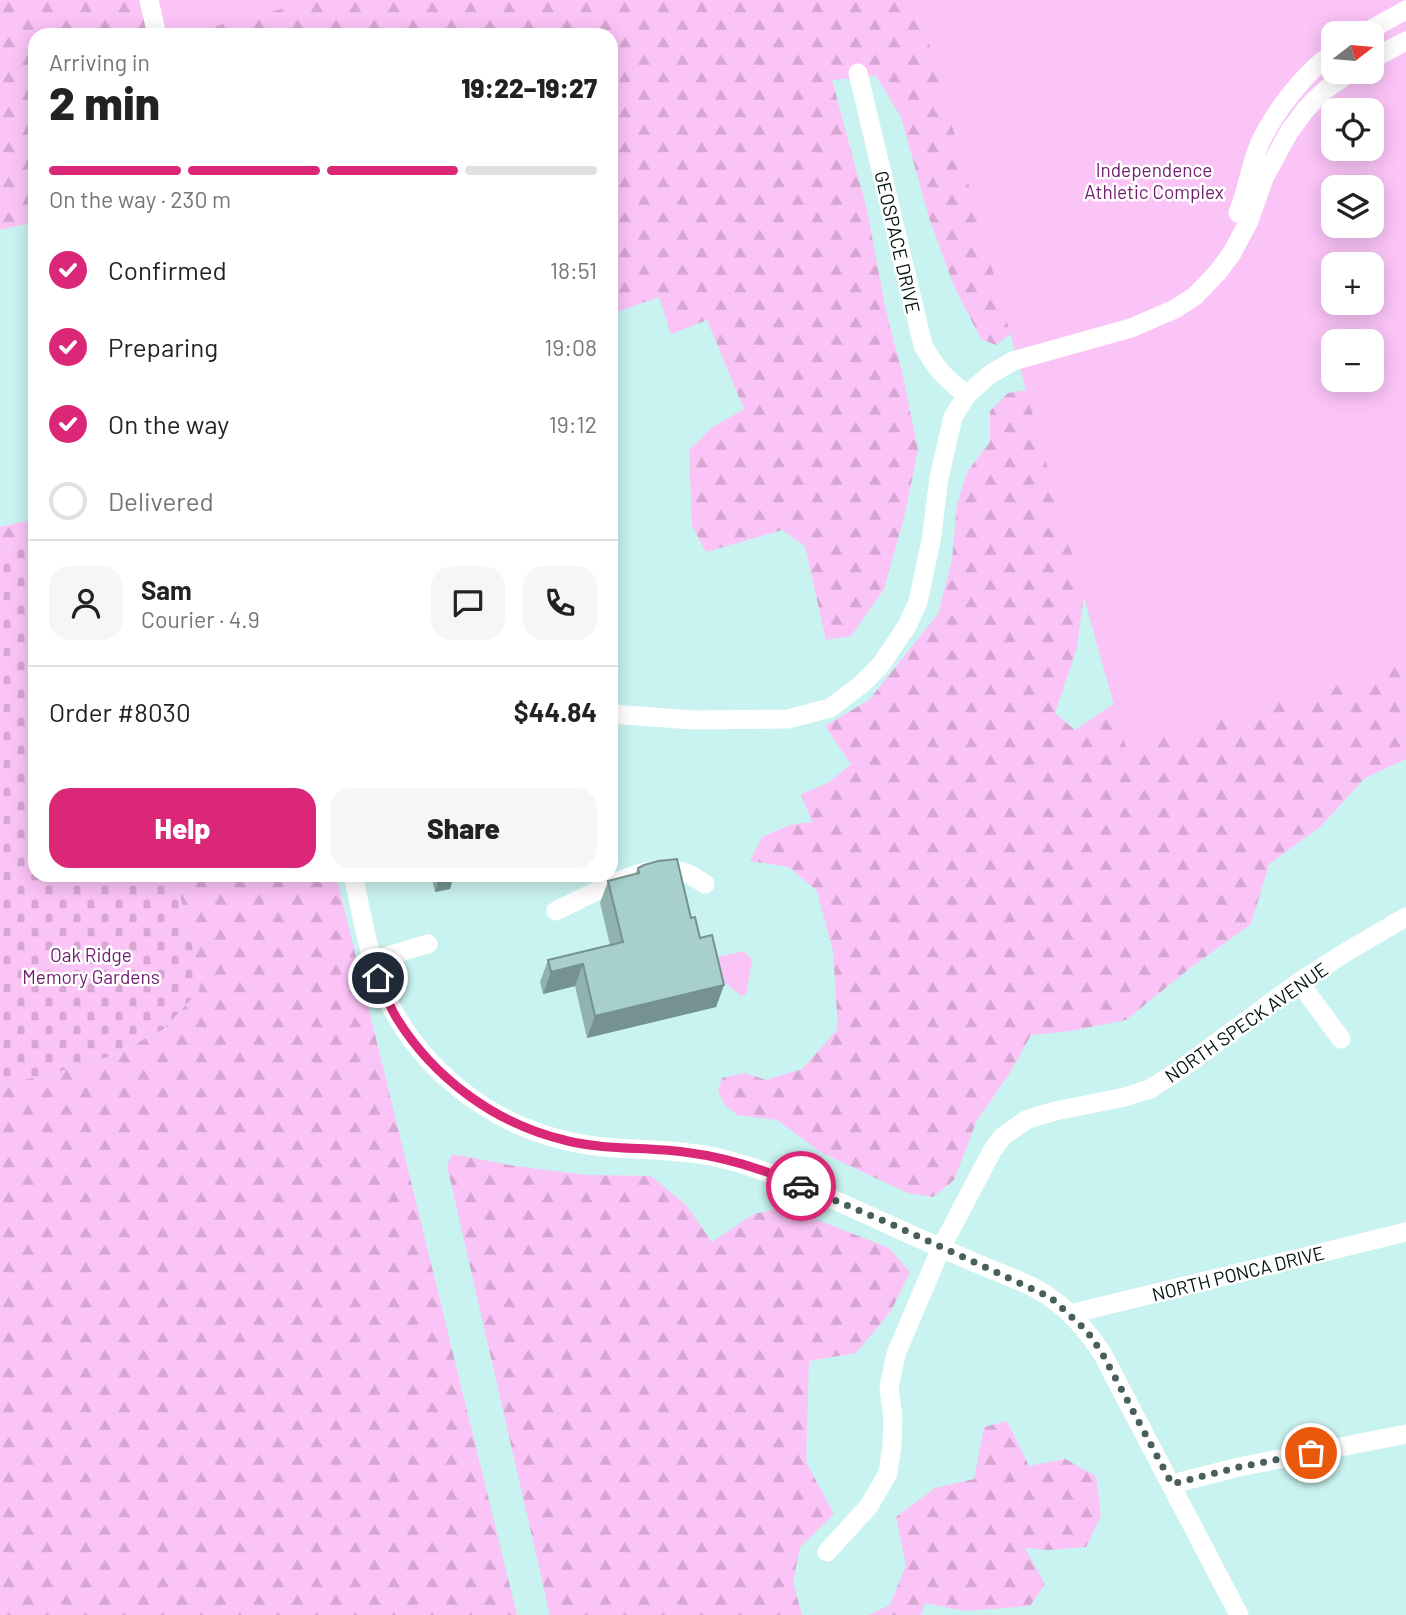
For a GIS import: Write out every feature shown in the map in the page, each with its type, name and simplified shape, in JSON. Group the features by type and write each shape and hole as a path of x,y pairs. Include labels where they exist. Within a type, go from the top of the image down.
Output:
{"street":[{"path":"149,0 155,28"},
{"path":"1384,22 1406,10"},
{"path":"1384,53 1406,41"},
{"path":"1163,313 1215,258 1231,231 1241,206 1259,145 1293,92 1321,63"},
{"name":"GEOSPACE DRIVE","path":"858,73 923,345 934,366 967,395"},
{"path":"618,715 693,720 788,719 830,708 862,684 880,666 907,626 918,602 932,541 940,478 953,416 967,395 989,375 1013,361 1131,328 1175,309 1195,296 1232,253 1249,220 1264,178 1289,132 1306,109 1334,84"},
{"path":"618,882 650,871 666,869 691,874 705,884"},
{"path":"355,882 378,978 395,1015 417,1047 447,1079 509,1120 568,1142 682,1152 739,1163 787,1180 891,1224 1050,1297 1087,1331 1102,1353 1239,1615"},
{"path":"556,911 618,882"},
{"name":"NORTH SPECK AVENUE","path":"827,1552 869,1506 888,1473 893,1419 889,1387 896,1354 941,1248 1002,1137 1026,1120 1150,1089 1299,982 1406,917"},
{"path":"373,960 428,944"},
{"path":"1299,982 1341,1039"},
{"name":"NORTH PONCA DRIVE","path":"1070,1314 1406,1232"},
{"path":"1172,1484 1239,1467 1406,1434"}],"green space":[{"path":"0,0 139,0 146,28 28,28 28,224 0,230"},
{"path":"158,0 316,0 208,28 165,28"},
{"path":"169,0 1074,0 1018,328 996,345 981,339 954,286 930,221 901,117 876,76 832,80 867,210 886,311 918,450 904,518 884,589 851,636 826,640 805,546 782,530 706,552 692,526 689,450 713,427 744,409 707,320 671,334 659,297 618,312 618,28 175,28"},
{"name":"Independence Athletic Complex","path":"917,0 1406,0 1406,664 1126,748"},
{"path":"1045,387 1088,562 1077,648 1055,713 1075,730 1134,690 1406,610 1406,759 1365,778 1320,827 1269,864 1251,924 1190,968 1126,1020 1071,1031 1031,1035 1008,1076 977,1120 954,1180 933,1197 908,1193 822,1153 777,1120 737,1115 725,1105 718,1091 722,1078 745,1073 766,1080 802,1069 838,1029 833,951 817,891 789,867 750,861 762,837 790,825 812,822 801,794 828,783 851,764 825,726 869,700 938,614 952,560 957,504 967,472 990,442 990,411 1008,393"},
{"path":"28,521 28,544 0,550 0,527"},
{"name":"Oak Ridge Memory Gardens","path":"28,544 28,882 177,882 202,987 164,1029 111,1056 0,1085 0,550"},
{"path":"177,882 338,882 517,1615 0,1615 0,1085 111,1056 164,1029 202,987"},
{"path":"744,951 752,960 746,994 741,996 723,981 717,957"},
{"path":"452,1154 515,1166 587,1175 651,1176 686,1205 712,1242 754,1214 785,1207 889,1248 910,1272 891,1311 856,1353 809,1361 806,1462 834,1514 800,1547 793,1582 802,1615 550,1615 447,1166"},
{"path":"1007,1421 1029,1466 1065,1459 1096,1476 1101,1516 1086,1547 1050,1550 1025,1548 1045,1584 1030,1606 965,1611 925,1603 921,1615 868,1615 890,1605 906,1565 896,1517 935,1488 974,1479 984,1427"}],"building":[{"path":"677,859 691,918 695,917 700,938 712,935 724,985 595,1016 583,964 551,972 548,960 623,942 608,882 618,882 618,878 639,873 638,868 658,861"}],"way so far":[{"path":"801,1186 1050,1297 1087,1331 1102,1353 1172,1484 1311,1453"}],"route":[{"path":"378,978 395,1015 417,1047 447,1079 470,1097 509,1120 568,1142 711,1156 739,1163 801,1186"}]}
